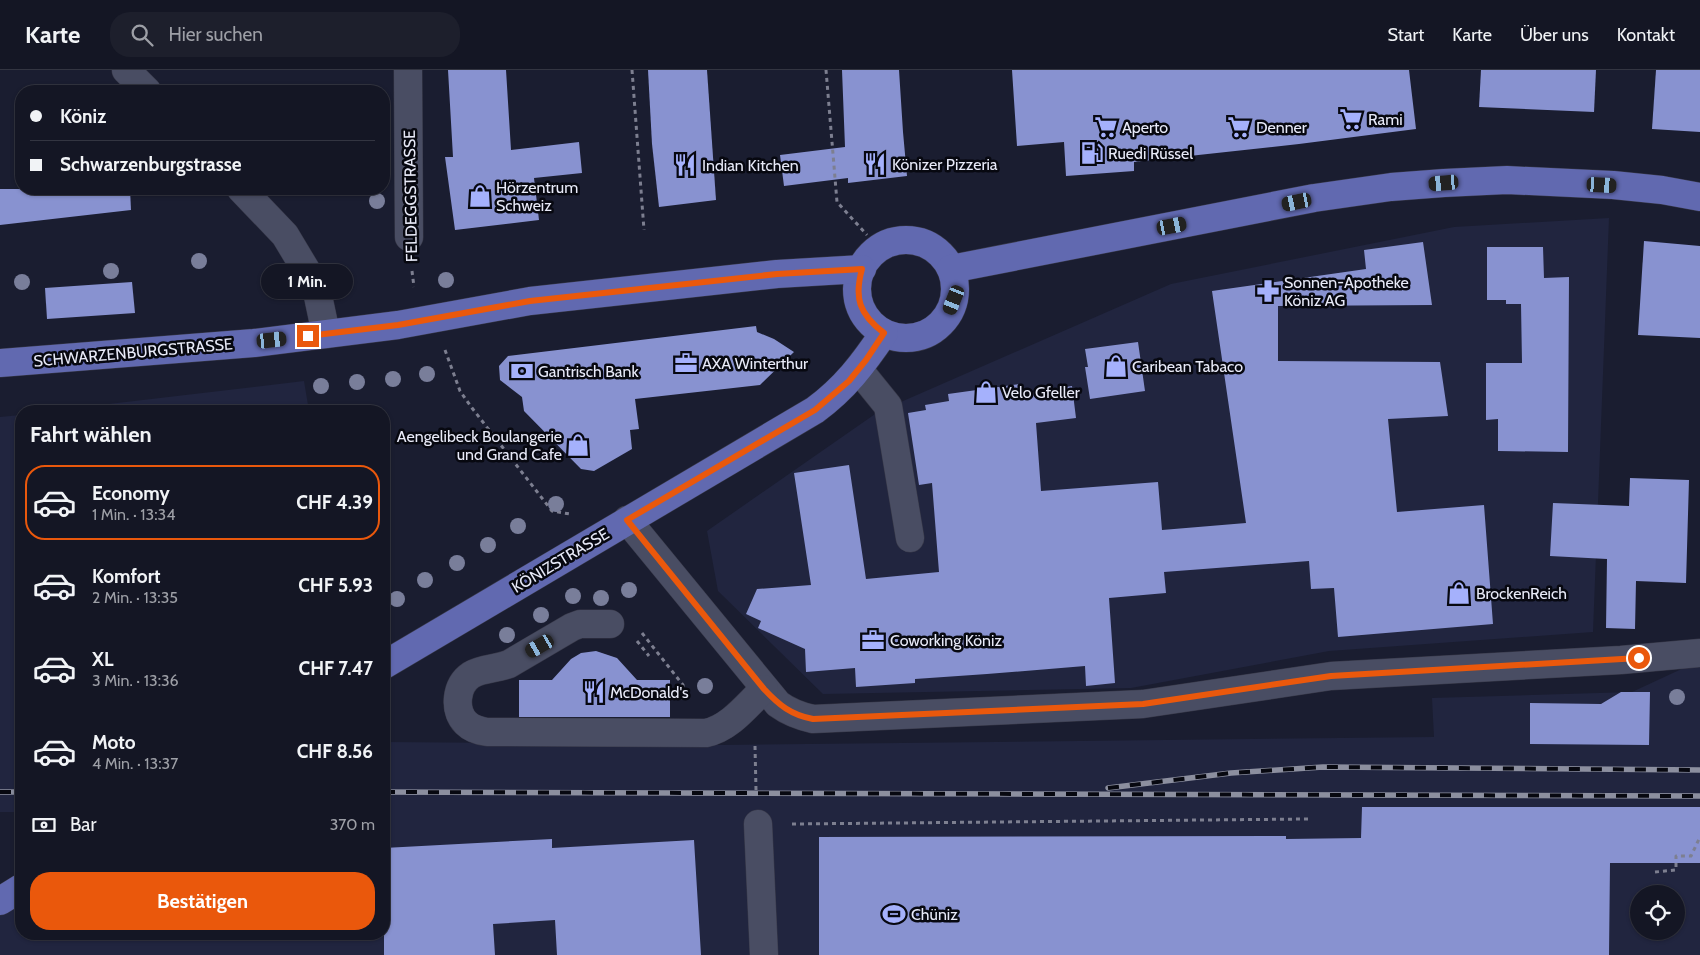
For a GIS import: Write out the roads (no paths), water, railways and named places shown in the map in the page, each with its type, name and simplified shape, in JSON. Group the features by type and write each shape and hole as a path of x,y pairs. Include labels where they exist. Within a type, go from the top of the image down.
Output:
{"main road":[{"path":"951,269 1314,198 1391,187 1506,180 1613,185 1662,190 1700,197"},
{"path":"911,240 928,245 942,255 951,269 955,285 954,300 948,316 937,328 923,336 907,338 884,333 866,316 859,301 858,285 871,259 894,242 911,240"},
{"name":"SCHWARZENBURGSTRASSE","path":"0,363 254,343 426,320 539,300 777,274 871,259"},
{"name":"KÖNIZSTRASSE","path":"390,661 815,410 841,389 884,333"},
{"path":"0,901 15,892"}],"street":[{"path":"126,70 141,85"},
{"name":"FELDEGGSTRASSE","path":"408,70 410,238"},
{"path":"247,195 285,234 309,275 318,296 326,334"},
{"path":"858,369 888,406 910,538"},
{"path":"627,520 764,689 778,704 800,717 822,718 1143,704 1331,676 1621,660 1700,653"},
{"path":"610,624 580,624 500,668 471,675 464,681 458,697 458,707 466,723 472,728 487,732 706,733 717,731 726,726 764,689"},
{"path":"758,824 764,955"}],"railway":[{"path":"1108,788 1231,773 1323,767 1700,770"},
{"path":"0,792 15,792"},
{"path":"390,792 1700,796"}],"place":[{"name":"Rami","path":"1351,119"},
{"name":"Aperto","path":"1106,127"},
{"name":"Denner","path":"1239,127"},
{"name":"Ruedi Rüssel","path":"1092,153"},
{"name":"Könizer Pizzeria","path":"875,164"},
{"name":"Indian Kitchen","path":"685,165"},
{"name":"Hörzentrum Schweiz","path":"480,196"},
{"name":"Sonnen-Apotheke Köniz AG","path":"1268,291"},
{"name":"AXA Winterthur","path":"686,363"},
{"name":"Caribean Tabaco","path":"1116,366"},
{"name":"Gantrisch Bank","path":"522,371"},
{"name":"Velo Gfeller","path":"986,392"},
{"name":"Aengelibeck Boulangerie und Grand Cafe","path":"578,445"},
{"name":"BrockenReich","path":"1459,593"},
{"name":"Coworking Köniz","path":"873,640"},
{"name":"McDonald's","path":"594,692"},
{"name":"Chüniz","path":"894,914"}]}
